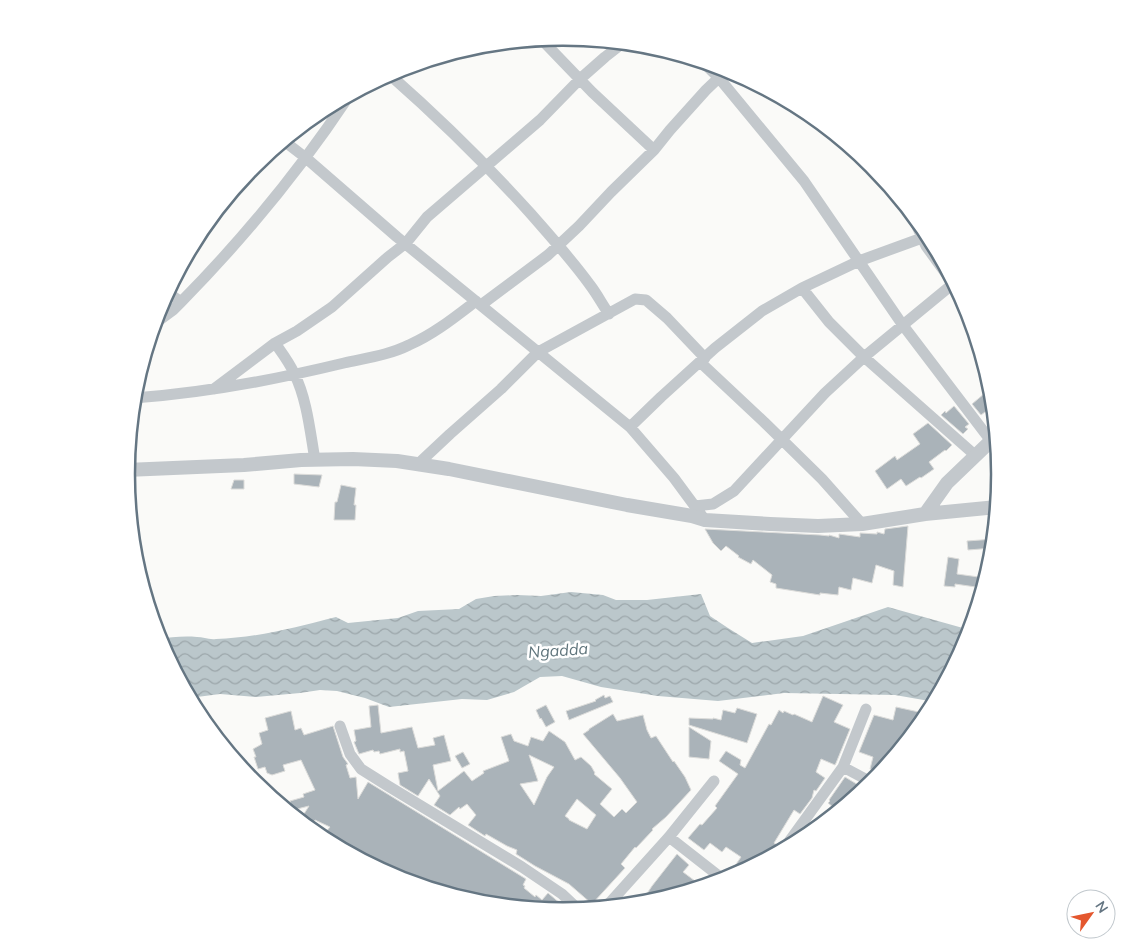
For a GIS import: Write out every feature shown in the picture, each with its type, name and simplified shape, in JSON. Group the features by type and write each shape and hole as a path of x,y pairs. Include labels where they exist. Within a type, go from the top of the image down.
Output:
{"street":[{"path":"548,47 592,92 654,150"},
{"path":"214,389 275,343 332,307 406,243 427,217 540,120 580,79 615,50"},
{"path":"716,75 804,182 902,324 989,433"},
{"path":"142,398 235,387 295,375 378,356 409,346 429,335 558,246 654,150 694,103 719,78"},
{"path":"396,80 487,167 558,246 590,285 609,314"},
{"path":"165,316 182,302 261,213 326,132 341,109"},
{"path":"290,145 630,427 674,478 705,520"},
{"path":"630,427 715,348 762,311 802,288 859,261 920,239"},
{"path":"802,288 829,322 864,357 976,456"},
{"path":"695,506 713,504 734,491 825,393 902,324 948,288"},
{"path":"174,296 182,302"},
{"path":"418,464 501,389 538,352 635,299 646,300 667,318 702,360 822,479 862,524"},
{"path":"275,343 295,375 306,408 315,460"},
{"path":"925,514 947,483 990,442"},
{"path":"135,470 244,465 301,460 397,462 449,469 705,520 770,524 818,526 862,524 925,514 990,508"},
{"path":"794,835 843,767 866,708"},
{"path":"340,726 350,754 361,768 522,867 562,894 571,903"},
{"path":"843,767 865,778"},
{"path":"613,900 669,837 714,781"},
{"path":"669,837 716,874"}],"water":[{"name":"Ngadda","path":"571,592 603,595 616,600 647,600 701,594 710,616 752,643 803,636 888,607 963,628 947,664 926,701 895,695 784,693 718,701 658,696 601,687 562,676 540,677 514,692 487,700 462,699 389,707 365,698 337,691 320,690 256,697 220,694 197,697 167,638 199,637 213,639 246,637 336,617 348,623 398,618 418,611 459,609 476,599 494,596 541,596"}],"building":[{"path":"984,394 987,411 981,415 972,404"},
{"path":"954,406 969,424 965,427 968,429 963,434 941,415"},
{"path":"928,423 952,445 929,462 934,469 921,478 906,486 901,479 887,489 875,471 895,456 897,460 920,444 913,434"},
{"path":"294,474 322,475 319,487 294,484"},
{"path":"234,480 244,480 244,489 231,489"},
{"path":"341,485 356,488 355,520 334,520 335,502 337,502"},
{"path":"908,526 903,587 893,585 894,571 876,565 872,583 853,578 851,590 839,587 838,595 820,593 820,595 776,588 776,584 770,582 772,575 753,560 751,564 738,557 726,546 721,551 713,543 705,529 829,535 839,538 839,534 860,537 860,533 877,534 877,532 884,534 885,529"},
{"path":"986,540 985,549 968,550 967,541"},
{"path":"948,557 959,559 957,574 979,577 976,587 955,584 955,587 944,586"},
{"path":"604,695 605,698 610,696 613,702 569,720 566,711 596,701"},
{"path":"823,696 843,705 834,722 850,729 835,765 821,759 816,772 825,778 816,791 814,790 812,798 800,814 794,810 774,843 777,845 734,867 741,857 726,847 722,852 710,843 704,850 688,838 717,808 715,806 738,774 719,761 726,751 741,760 740,765 745,768 769,724 771,725 779,710 812,722"},
{"path":"378,705 381,733 412,727 418,748 435,745 433,738 444,735 451,761 433,765 438,791 464,771 472,781 484,773 483,771 509,761 501,737 511,734 514,741 528,746 531,737 543,741 549,731 565,742 575,760 581,757 591,766 594,774 612,789 600,804 614,817 622,809 626,813 637,802 620,778 583,734 613,714 617,721 643,715 651,738 656,736 685,777 691,790 635,847 621,864 625,868 594,902 590,902 569,884 516,854 517,850 486,834 485,836 468,825 476,815 467,804 460,809 459,807 450,815 434,805 440,796 429,779 418,796 400,785 398,773 408,771 404,751 400,752 400,749 380,754 379,751 374,752 373,750 359,754 354,742 356,741 354,730 371,727 369,706","holes":["529,755 554,767 547,777 534,805 520,784 538,781","577,799 596,815 587,829 565,816"]},
{"path":"546,705 555,722 546,727 536,710"},
{"path":"896,707 919,712 885,757 873,770 870,769 873,757 859,752 874,715 893,720"},
{"path":"737,708 757,714 747,743 689,725 689,718 721,720 723,710 735,713"},
{"path":"291,711 295,730 301,728 304,735 333,726 343,757 348,764 346,765 350,778 356,777 358,799 368,782 526,879 523,885 525,886 524,888 535,897 536,895 542,900 548,893 560,903 535,902 479,895 425,880 374,859 326,832 330,827 315,820 313,822 303,815 309,806 296,809 291,805 290,801 304,797 303,794 315,790 301,760 283,765 285,771 272,775 267,773 265,767 258,769 253,749 262,744 259,733 268,730 265,718"},
{"path":"689,727 711,741 709,759 689,757"},
{"path":"463,752 470,764 462,768 455,756"},
{"path":"845,777 858,785 833,807 828,803"},
{"path":"677,854 689,865 683,872 696,882 646,895"}]}
